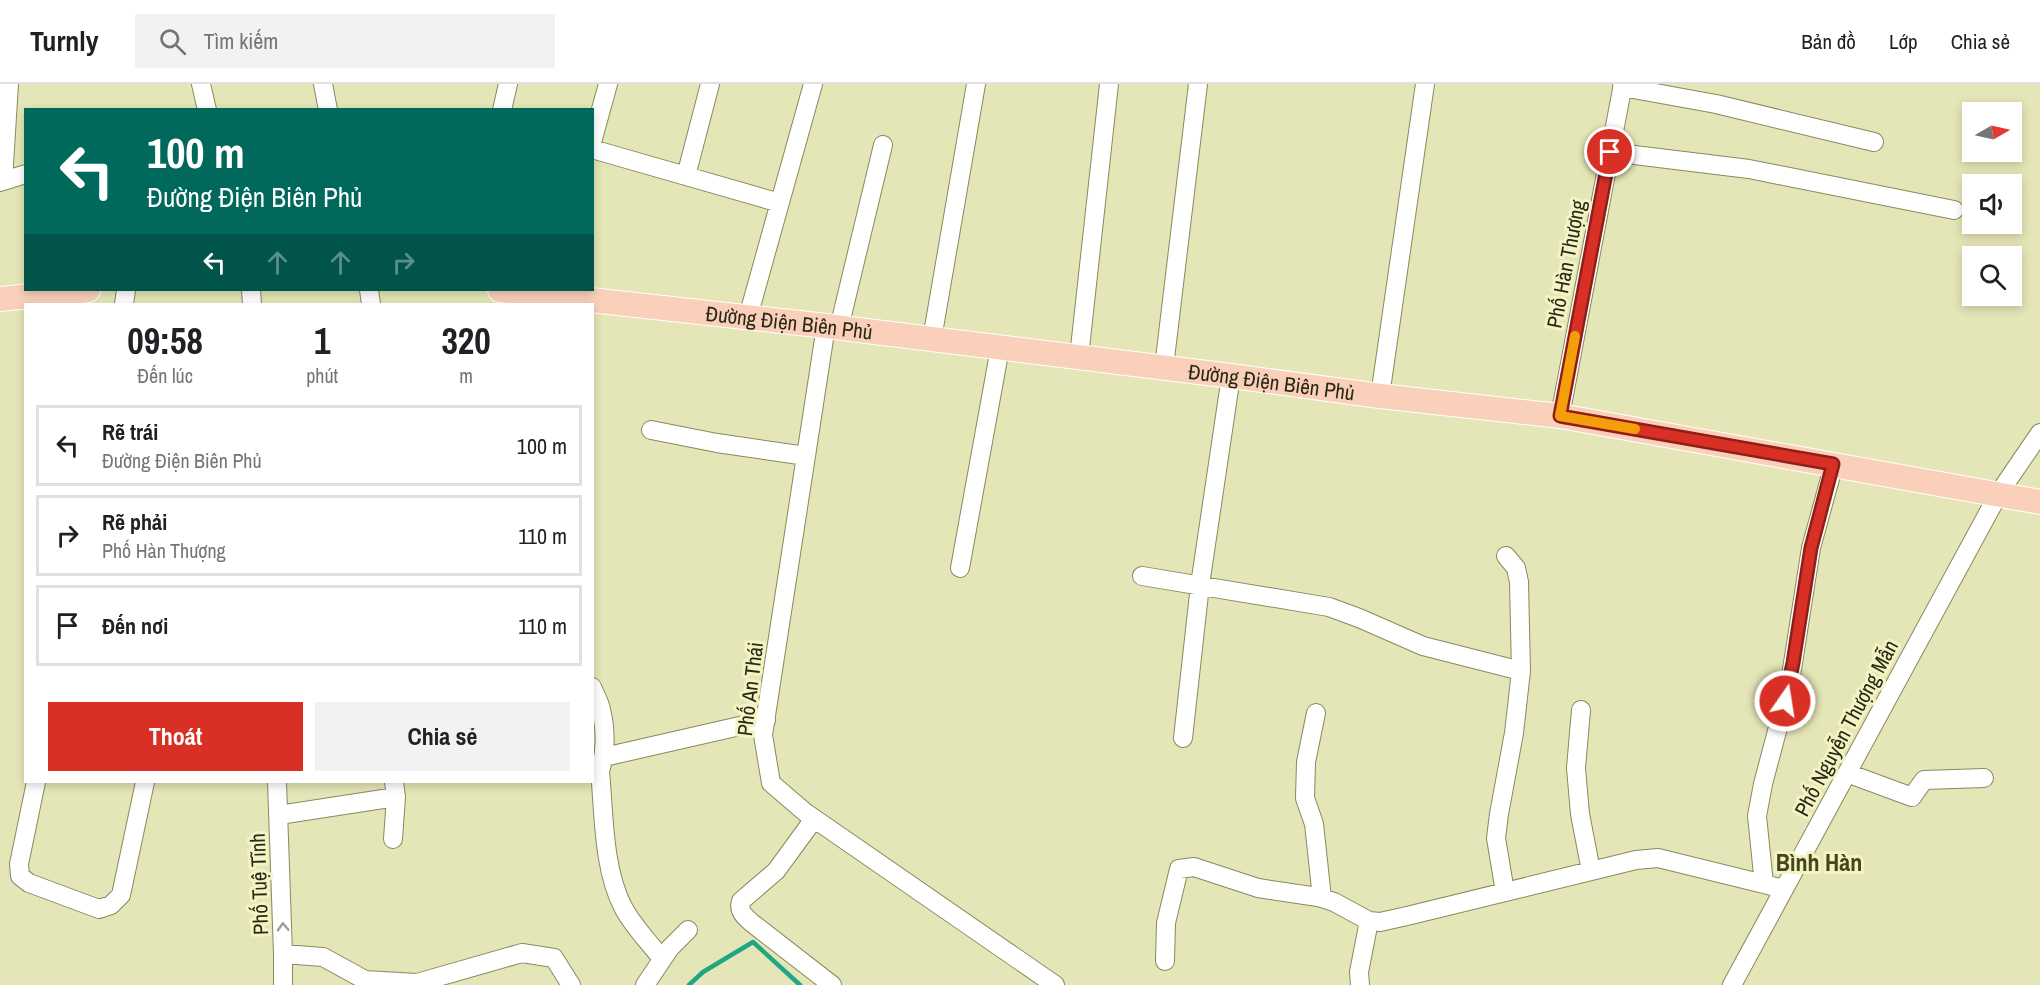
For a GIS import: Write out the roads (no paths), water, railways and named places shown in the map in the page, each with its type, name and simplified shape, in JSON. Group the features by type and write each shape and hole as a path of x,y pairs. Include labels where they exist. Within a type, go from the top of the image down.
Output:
{"main road":[{"path":"0,299 62,298 85,291"},
{"name":"Đường Điện Biên Phủ","path":"509,291 748,317 1164,367 1380,396 1560,416 2040,502"}],"street":[{"path":"9,84 1,181 24,175"},
{"path":"201,84 207,108"},
{"path":"323,84 328,108"},
{"path":"502,108 508,84"},
{"path":"594,135 608,84"},
{"path":"686,176 710,84"},
{"path":"748,317 813,84"},
{"path":"932,339 976,84"},
{"path":"1079,357 1109,84"},
{"path":"1164,367 1198,84"},
{"path":"1380,396 1425,84"},
{"path":"1623,85 1716,104 1874,142"},
{"name":"Phố Hàn Thượng","path":"1560,416 1623,85"},
{"name":"Phố An Thái","path":"884,146 832,327 806,456 763,735 771,783 814,819 1054,985"},
{"path":"594,150 780,203"},
{"path":"1610,152 1749,169 1954,210"},
{"path":"960,568 1000,348"},
{"path":"1183,738 1200,585 1231,376"},
{"path":"651,430 717,443 806,456"},
{"name":"Phố Nguyễn Thượng Mẫn","path":"1732,985 1999,493 2040,433"},
{"path":"1764,884 1757,816 1763,784 1790,682 1811,548 1833,464"},
{"path":"1505,892 1496,838 1514,733 1521,671 1519,582 1516,568 1506,556"},
{"path":"1142,576 1329,608 1359,618 1430,649 1521,671"},
{"path":"594,692 601,709 605,745 600,771 608,858 615,886 623,908 662,959"},
{"path":"1581,710 1576,768 1580,814 1591,871"},
{"path":"1316,713 1306,762 1305,798 1314,824 1322,898"},
{"path":"604,757 766,720"},
{"path":"1847,773 1912,797 1924,780 1984,778"},
{"path":"36,783 19,864 20,876 30,883 99,909 111,906 121,895 145,783"},
{"name":"Phố Tuệ Tĩnh","path":"277,783 284,954 283,985"},
{"path":"279,814 395,789 393,839"},
{"path":"814,819 776,872 741,901 740,906 742,914 832,985"},
{"path":"1165,961 1166,922 1179,869 1194,867 1258,888 1322,898 1370,921 1407,916 1636,860 1658,858 1784,889"},
{"path":"1359,985 1359,972 1370,921"},
{"path":"645,985 662,959 688,930"},
{"path":"284,954 322,957 364,980 417,983 522,952 554,958 571,985"}],"waterway":[{"path":"689,985 703,972 753,942 800,985"}],"district":[{"name":"Bình Hàn","path":"1819,862"}]}
